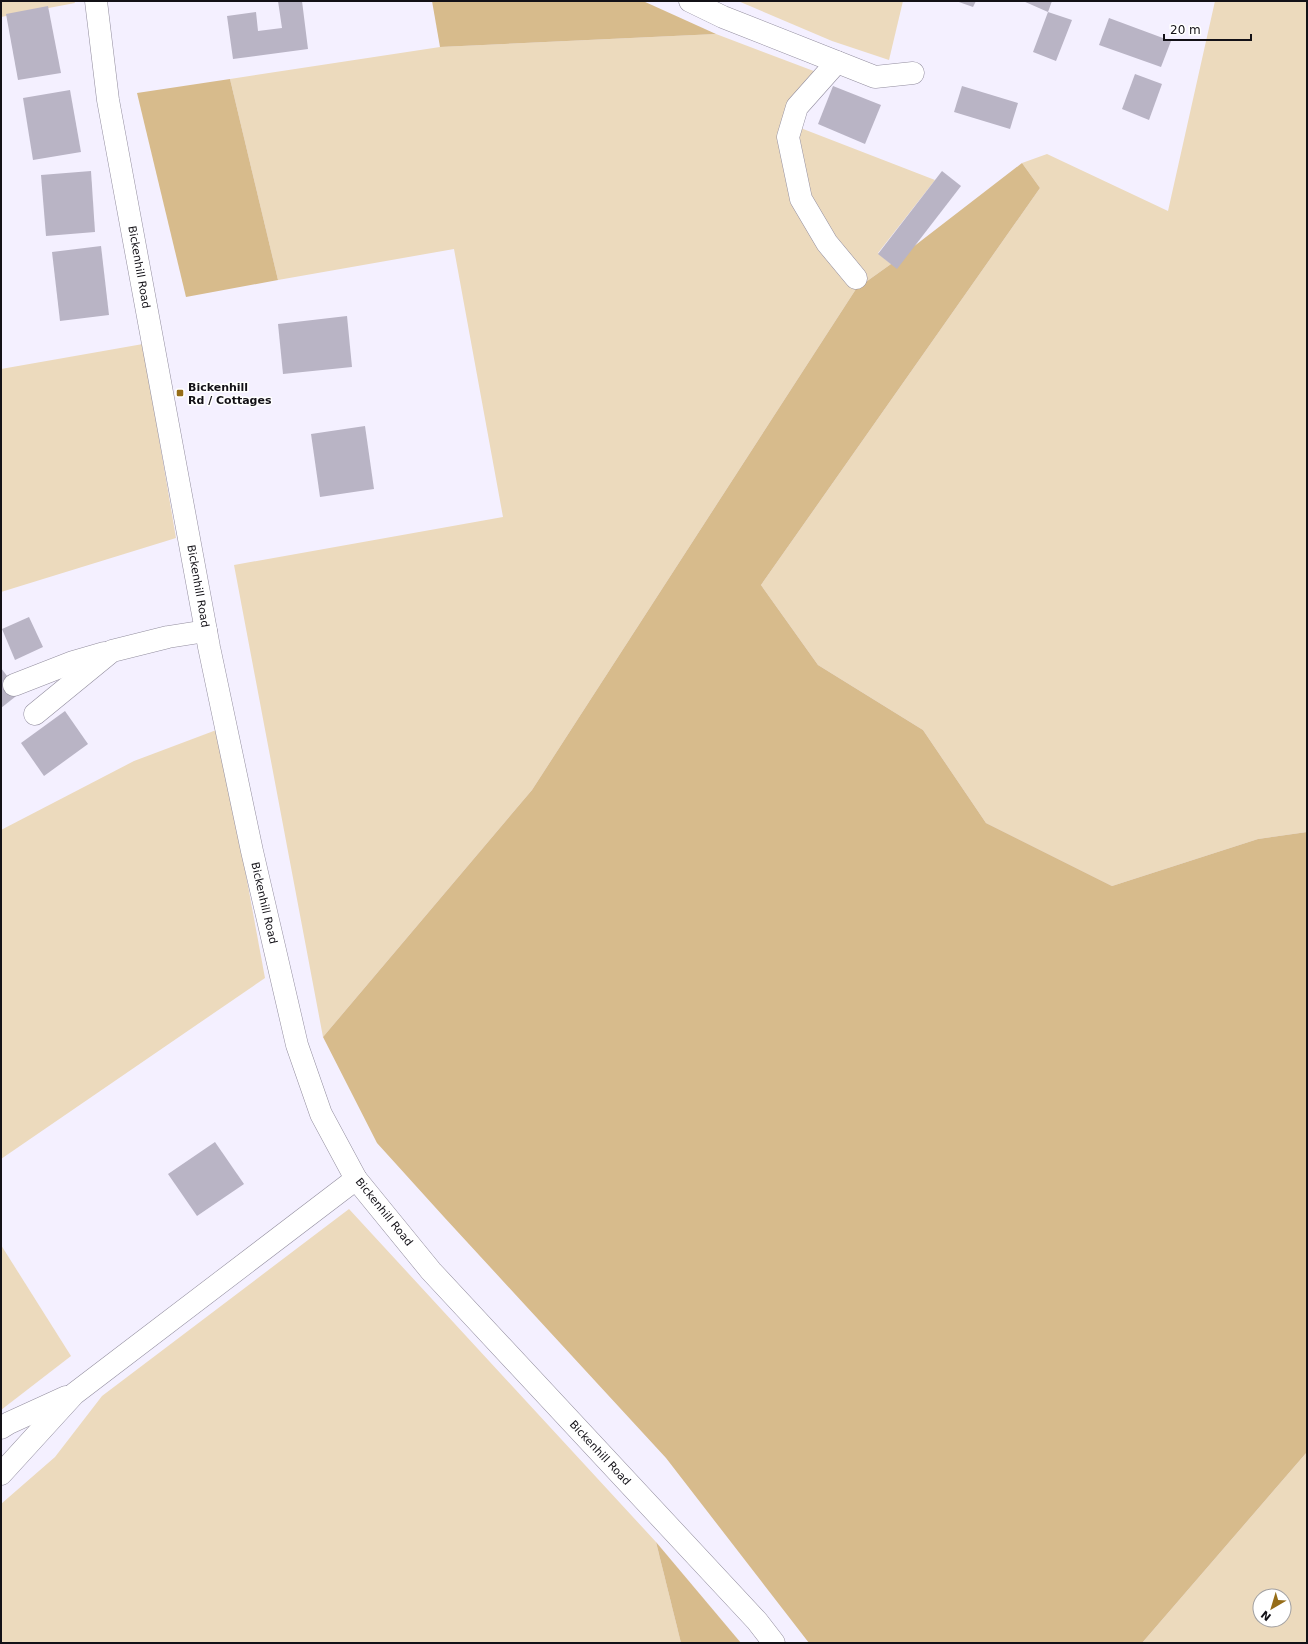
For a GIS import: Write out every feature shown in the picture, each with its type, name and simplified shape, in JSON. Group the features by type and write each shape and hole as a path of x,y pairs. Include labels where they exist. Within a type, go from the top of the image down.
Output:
{"street":[{"name":"Bickenhill Road","path":"96,1 108,100 206,631 252,851 297,1045 321,1114 356,1179 431,1271 757,1621 774,1643"},
{"path":"690,1 723,17 875,77 913,73"},
{"path":"837,62 797,107 788,137 801,199 827,243 856,278"},
{"path":"14,684 73,662 112,650 168,637 206,631"},
{"path":"35,714 112,650"},
{"path":"1,1474 74,1394 356,1179"},
{"path":"1,1428 8,1422 74,1394"}],"shaded area":[{"path":"1,1 74,1 75,3 1,17"},
{"path":"432,1 643,1 716,34 440,47"},
{"path":"738,1 903,1 889,60 832,41"},
{"path":"1215,1 1307,1 1307,832 1258,839 1112,886 986,823 923,730 818,665 761,585 1040,188 1022,163 1047,154 1168,211"},
{"path":"716,34 819,73 798,127 935,180 878,253 891,264 856,289 532,790 323,1037 234,565 503,517 454,249 278,280 230,79 440,47"},
{"path":"230,79 278,280 186,297 137,93"},
{"path":"1022,163 1040,188 761,585 818,665 923,730 986,823 1112,886 1258,839 1307,832 1307,1452 1142,1643 809,1643 666,1458 377,1143 323,1037 532,790 856,289 891,264"},
{"path":"143,344 176,538 1,592 1,369"},
{"path":"219,729 265,978 1,1159 1,830 134,761"},
{"path":"349,1209 656,1542 681,1643 1,1643 1,1504 55,1457 102,1396"},
{"path":"1,1245 71,1356 1,1410"},
{"path":"1307,1452 1307,1643 1142,1643"},
{"path":"656,1542 741,1643 681,1643"}],"building":[{"path":"278,1 302,1 308,49 233,59 227,16 256,12 258,31 282,28"},
{"path":"956,1 976,1 973,7"},
{"path":"1023,1 1052,1 1048,12"},
{"path":"48,6 61,73 18,80 6,14"},
{"path":"1048,12 1072,20 1056,61 1033,52"},
{"path":"1109,18 1171,41 1161,67 1099,45"},
{"path":"1135,74 1162,84 1149,120 1122,109"},
{"path":"833,86 881,105 865,144 818,124"},
{"path":"962,86 1018,103 1010,129 954,112"},
{"path":"70,90 81,152 33,160 23,98"},
{"path":"91,171 95,232 46,236 41,175"},
{"path":"942,171 961,186 897,269 878,254"},
{"path":"101,246 109,315 60,321 52,252"},
{"path":"347,316 352,367 283,374 278,324"},
{"path":"365,426 374,489 320,497 311,434"},
{"path":"29,617 43,647 15,660 2,629"},
{"path":"1,668 20,693 1,708"},
{"path":"65,711 88,744 44,776 21,743"},
{"path":"215,1142 244,1184 197,1216 168,1174"}],"place":[{"name":"Bickenhill Rd / Cottages","path":"180,393"}]}
